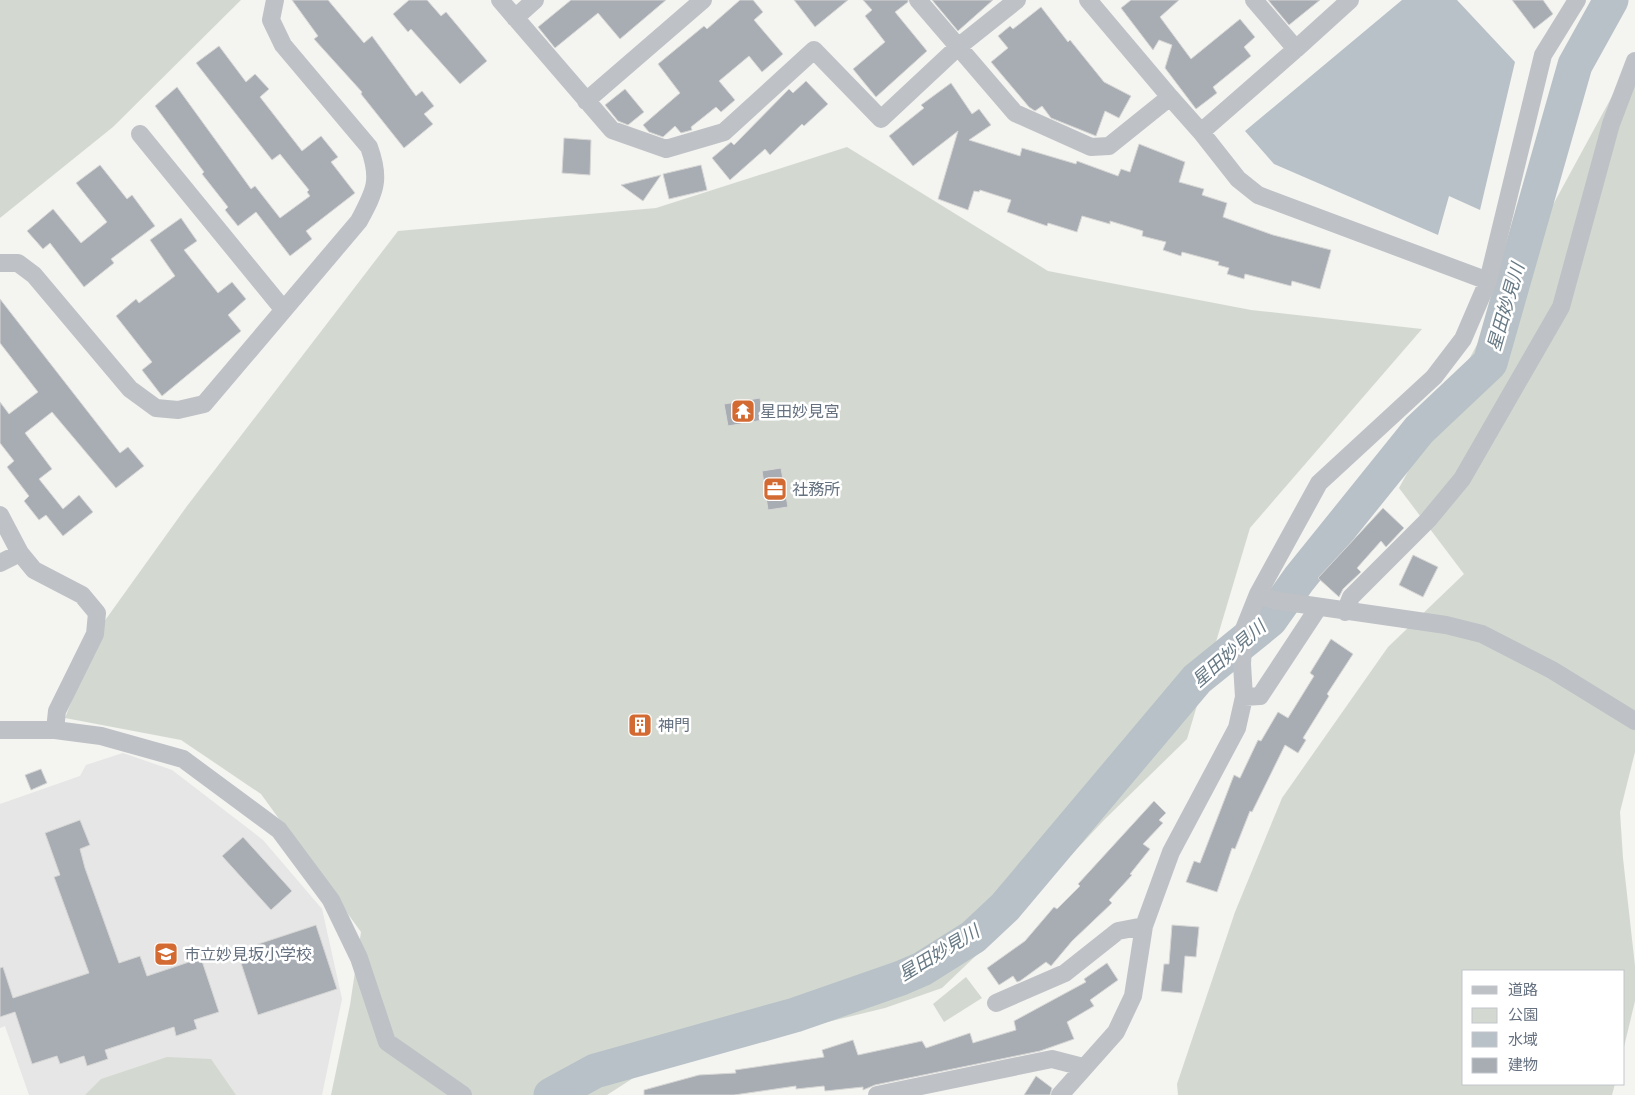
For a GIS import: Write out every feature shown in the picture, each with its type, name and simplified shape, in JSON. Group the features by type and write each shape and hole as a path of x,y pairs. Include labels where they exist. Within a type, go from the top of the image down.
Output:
{"street":[{"path":"0,263 18,263 34,274 130,389 156,408 178,410 204,404 359,221 375,191 376,167 369,147 283,45 271,20 275,0"},
{"path":"500,0 612,130 666,150 724,132 814,50 880,119 958,47 1017,0"},
{"path":"515,18 535,0"},
{"path":"586,101 703,0"},
{"path":"918,0 1015,113 1091,147 1109,146 1170,96"},
{"path":"1088,0 1201,132 1238,179 1258,195 1488,282"},
{"path":"1254,0 1296,49"},
{"path":"1201,132 1350,0"},
{"path":"1060,1095 1116,1032 1133,996 1144,926 1171,852 1236,728 1244,697 1242,664 1244,629 1265,597 1319,484 1434,376 1463,339 1488,282 1543,55 1577,0"},
{"path":"1345,612 1351,597 1428,520 1462,479 1561,307 1611,124 1635,62"},
{"path":"140,134 284,309"},
{"path":"0,515 20,553 34,570 82,595 97,613 95,634 56,711 55,730"},
{"path":"0,563 20,553"},
{"path":"1265,597 1318,608 1446,625 1482,634 1552,670 1635,721"},
{"path":"1244,697 1260,696 1318,608"},
{"path":"0,730 55,730 101,736 183,759 279,830 331,900 359,958 388,1042 462,1095"},
{"path":"996,1003 1065,972 1118,931 1144,926"},
{"path":"889,1094 937,1089 1052,1059 1083,1067"}],"shaded area":[{"name":"市立妙見坂小学校","path":"123,753 172,770 263,840 322,909 342,999 322,1095 29,1095 5,1026 0,1028 0,804 80,776 86,765"}],"green space":[{"path":"0,0 241,0 113,127 0,218"},
{"path":"1635,54 1635,752 1620,812 1635,966 1635,1001 1625,1043 1625,970 1462,970 1462,1085 1615,1085 1612,1095 1178,1095 1177,1084 1235,912 1282,798 1388,647 1464,574 1399,488"},
{"path":"847,147 1048,271 1251,310 1422,329 1250,528 1187,739 1105,819 984,948 942,988 885,1008 655,1064 607,1095 331,1095 350,1005 361,932 261,794 181,740 65,718 101,626 187,506 398,231 656,208"},
{"path":"966,977 982,998 944,1022 933,1004"},
{"path":"167,1057 211,1059 236,1095 85,1095 101,1079"}],"water":[{"path":"1402,0 1457,0 1515,62 1480,210 1449,196 1438,235 1274,164 1245,131"}],"building":[{"path":"292,0 328,0 364,43 372,36 416,96 422,91 434,106 424,114 433,124 404,148 361,94 362,92 314,39 318,36"},
{"path":"409,0 427,0 441,16 446,12 487,61 460,84 411,29 408,32 393,14"},
{"path":"571,0 666,0 620,39 598,13 555,48 538,27"},
{"path":"740,0 753,0 763,12 754,20 783,54 762,72 749,56 719,81 735,100 721,112 716,107 691,127 692,130 681,133 675,126 663,137 649,132 643,125 680,93 658,64 704,26 707,29"},
{"path":"794,0 848,0 815,27"},
{"path":"863,0 908,0 895,12 927,51 876,97 853,69 885,42 865,16 872,10"},
{"path":"932,0 993,0 958,31"},
{"path":"1131,0 1179,0 1160,17 1191,59 1240,19 1255,37 1244,47 1251,56 1213,87 1217,93 1196,109 1165,68 1172,45 1159,40 1153,50 1121,8"},
{"path":"1268,0 1320,0 1289,25"},
{"path":"1512,0 1543,0 1553,14 1534,29"},
{"path":"1041,7 1068,42 1070,40 1104,82 1131,96 1119,118 1105,111 1096,136 1051,118 1042,106 1035,111 1029,107 991,62 1008,48 998,36 1010,26 1013,29"},
{"path":"219,46 246,82 255,74 269,89 260,97 302,151 321,136 338,157 331,162 355,193 306,231 312,239 290,256 256,212 238,226 225,210 228,207 202,174 204,172 155,106 177,87 251,189 255,186 280,218 310,196 307,192 309,190 280,154 272,160 196,63"},
{"path":"806,81 828,104 804,126 802,124 770,155 765,149 730,180 712,158 731,142 734,145 789,89 793,93"},
{"path":"951,83 972,114 979,109 991,125 969,140 1020,156 1022,148 1076,164 1077,161 1118,176 1121,169 1130,172 1139,144 1185,162 1179,182 1204,189 1202,195 1227,203 1223,217 1273,235 1331,250 1320,289 1292,281 1291,286 1245,274 1244,279 1227,274 1229,268 1218,265 1219,262 1182,252 1181,256 1163,250 1166,242 1142,236 1143,231 1110,221 1110,224 1082,216 1077,232 1048,223 1047,226 1007,212 1011,200 980,190 979,192 974,191 968,210 938,199 958,131 913,166 889,136 924,108 921,105"},
{"path":"625,89 644,112 628,125 618,121 605,105"},
{"path":"564,138 591,140 590,175 562,173"},
{"path":"100,165 127,199 132,195 155,226 111,259 114,263 84,287 50,243 43,249 27,231 53,209 81,243 107,222 76,183"},
{"path":"701,165 707,190 669,199 663,174"},
{"path":"661,175 643,201 621,185"},
{"path":"181,218 197,241 184,250 218,293 232,282 246,299 228,315 241,331 162,396 142,370 152,362 116,316 136,299 139,303 175,276 150,240"},
{"path":"0,299 120,453 128,447 144,466 116,488 52,412 25,433 52,469 39,479 63,509 79,495 93,512 63,536 46,515 39,520 24,501 29,496 7,467 14,461 0,443 0,402 9,414 38,392 0,343"},
{"path":"760,398 763,420 728,426 724,404"},
{"name":"社務所","path":"781,468 788,507 768,510 762,471"},
{"path":"1383,508 1404,528 1386,547 1381,541 1357,568 1361,572 1343,589 1339,597 1318,578"},
{"path":"1413,555 1438,567 1423,597 1399,585"},
{"path":"1331,639 1353,654 1327,694 1329,696 1303,738 1306,740 1298,753 1285,745 1252,812 1250,811 1235,849 1232,848 1217,892 1186,882 1194,861 1200,863 1234,775 1240,778 1258,740 1261,741 1278,712 1288,718 1314,676 1310,673"},
{"path":"41,769 47,783 31,790 25,775"},
{"path":"1154,801 1166,813 1159,820 1163,823 1143,844 1150,849 1130,874 1132,875 1109,900 1112,903 1072,941 1051,966 1046,962 1020,981 1017,982 1013,976 999,985 987,968 1025,941 1054,907 1057,909 1080,886 1078,884"},
{"path":"80,820 90,845 80,849 85,868 119,963 140,956 147,976 201,958 219,1012 194,1020 197,1029 176,1036 174,1027 105,1050 108,1059 87,1066 84,1056 60,1064 57,1056 32,1064 15,1012 0,1017 0,968 3,967 13,998 89,973 54,877 60,875 45,833"},
{"path":"243,837 292,891 271,910 222,856"},
{"path":"316,925 337,989 258,1015 237,951"},
{"path":"1172,925 1199,927 1196,957 1185,956 1182,993 1161,991 1164,964 1169,964"},
{"path":"1107,963 1118,980 1090,1000 1094,1006 1067,1022 1074,1039 1040,1051 875,1085 863,1090 863,1087 825,1091 824,1086 796,1089 796,1086 734,1095 644,1095 644,1090 699,1075 736,1073 735,1070 824,1057 822,1050 853,1040 858,1055 922,1041 926,1048 970,1033 973,1043 1016,1030 1014,1021 1086,982 1084,979"},
{"path":"1036,1076 1052,1088 1050,1095 1024,1095"}],"waterway":[{"name":"星田妙見川","path":"551,1095 595,1071 795,1015 901,978 922,969 973,937 1005,907 1197,679 1270,620 1299,579 1419,430 1490,363 1575,65 1611,0"}],"place":[{"name":"星田妙見宮","path":"743,411"},
{"name":"社務所","path":"775,489"},
{"name":"神門","path":"640,725"},
{"name":"市立妙見坂小学校","path":"166,954"}]}
